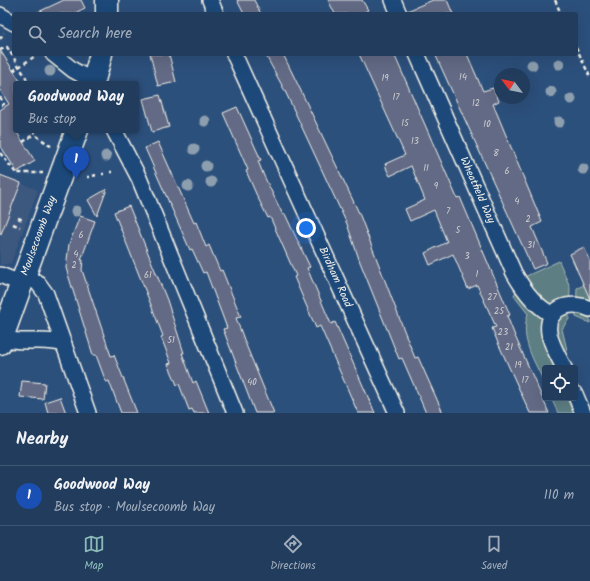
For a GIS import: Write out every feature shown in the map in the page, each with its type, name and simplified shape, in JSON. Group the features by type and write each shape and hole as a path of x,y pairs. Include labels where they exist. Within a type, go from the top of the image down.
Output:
{"street":[{"path":"107,0 107,12"},
{"path":"210,0 215,12"},
{"path":"393,0 398,12"},
{"path":"0,15 12,23"},
{"path":"56,56 73,70 84,76 86,81"},
{"path":"94,81 100,56"},
{"name":"Birdham Road","path":"235,56 396,413"},
{"name":"Wheatfield Way","path":"418,56 514,273 534,301 546,312 553,315"},
{"name":"Moulsecoomb Way","path":"1,340 24,280 76,133"},
{"path":"116,133 139,178 235,413"},
{"path":"0,275 24,280 43,289 52,307 88,413"},
{"path":"563,365 549,333 549,324 553,315 561,308 569,304 580,305 590,309"},
{"path":"1,340 55,341 64,344"},
{"path":"578,400 584,413"}],"path":[{"path":"555,0 560,12"},
{"path":"0,50 7,47 12,55"},
{"path":"578,51 590,77"},
{"path":"12,56 28,81"},
{"path":"13,71 35,56"},
{"path":"0,97 4,104 0,106"},
{"path":"23,142 34,134 56,149"},
{"path":"0,153 16,173 43,172 47,175"},
{"path":"18,218 23,220"},
{"path":"13,224 20,227"}],"shaded area":[{"path":"0,175 38,190 11,263 0,265"}],"green space":[{"path":"559,261 570,287 569,319 562,329 567,350 549,356 553,365 542,365 542,378 529,350 525,332 528,314 514,296 520,279"},
{"path":"590,283 590,323 576,317 577,288"},
{"path":"552,401 568,401 573,413 558,413"}],"building":[{"path":"64,0 81,0 85,8 77,12 38,12"},
{"path":"237,0 254,0 260,12 243,12"},
{"path":"328,0 362,0 368,10 364,12 334,12"},
{"path":"433,0 447,0 452,12 407,12"},
{"path":"0,50 20,81 13,81 13,133 17,133 35,161 17,172 0,145 0,110 9,104 0,90"},
{"path":"150,56 170,56 176,82 158,86"},
{"path":"266,56 284,56 359,213 415,358 418,357 443,413 426,413 402,358 399,359 360,262 347,224 285,91"},
{"path":"360,56 395,56 457,198 460,197 510,315 507,316 515,336 542,397 542,401 544,401 549,413 530,413 498,343 492,328 496,327 477,285 468,289 453,254 430,265 425,253 447,242 434,210 410,221 405,209 425,200 411,166 390,176 385,164 405,155"},
{"path":"436,56 468,56 483,91 493,88 493,104 542,222 532,227 547,263 533,269"},
{"path":"160,95 169,127 152,132 143,99"},
{"path":"237,107 261,160 258,161 264,176 283,215 285,214 310,267 307,268 331,324 335,322 375,413 358,413 320,326 316,328 294,277 296,276 270,217 268,218 257,196 246,171 248,170 223,113"},
{"path":"158,142 194,223 196,222 206,247 209,245 220,271 222,270 241,317 236,318 274,413 255,413 223,329 227,328 206,272 203,273 192,249 190,250 145,148"},
{"path":"0,175 21,183 1,234 0,234"},
{"path":"107,189 97,216 88,200"},
{"path":"129,206 167,300 184,353 182,353 193,383 196,381 209,413 194,413 192,409 189,410 179,384 177,385 168,364 171,363 161,337 163,336 114,212"},
{"path":"80,216 95,221 81,260 83,260 82,270 111,356 114,355 137,413 121,413 109,381 106,382 96,355 93,355 66,268 69,244"},
{"path":"584,247 590,261 590,299 570,254"},
{"path":"22,381 45,383 43,399 20,397"},
{"path":"60,397 66,413 48,413 45,402"}],"place":[{"name":"Goodwood Way","path":"76,179"}]}
